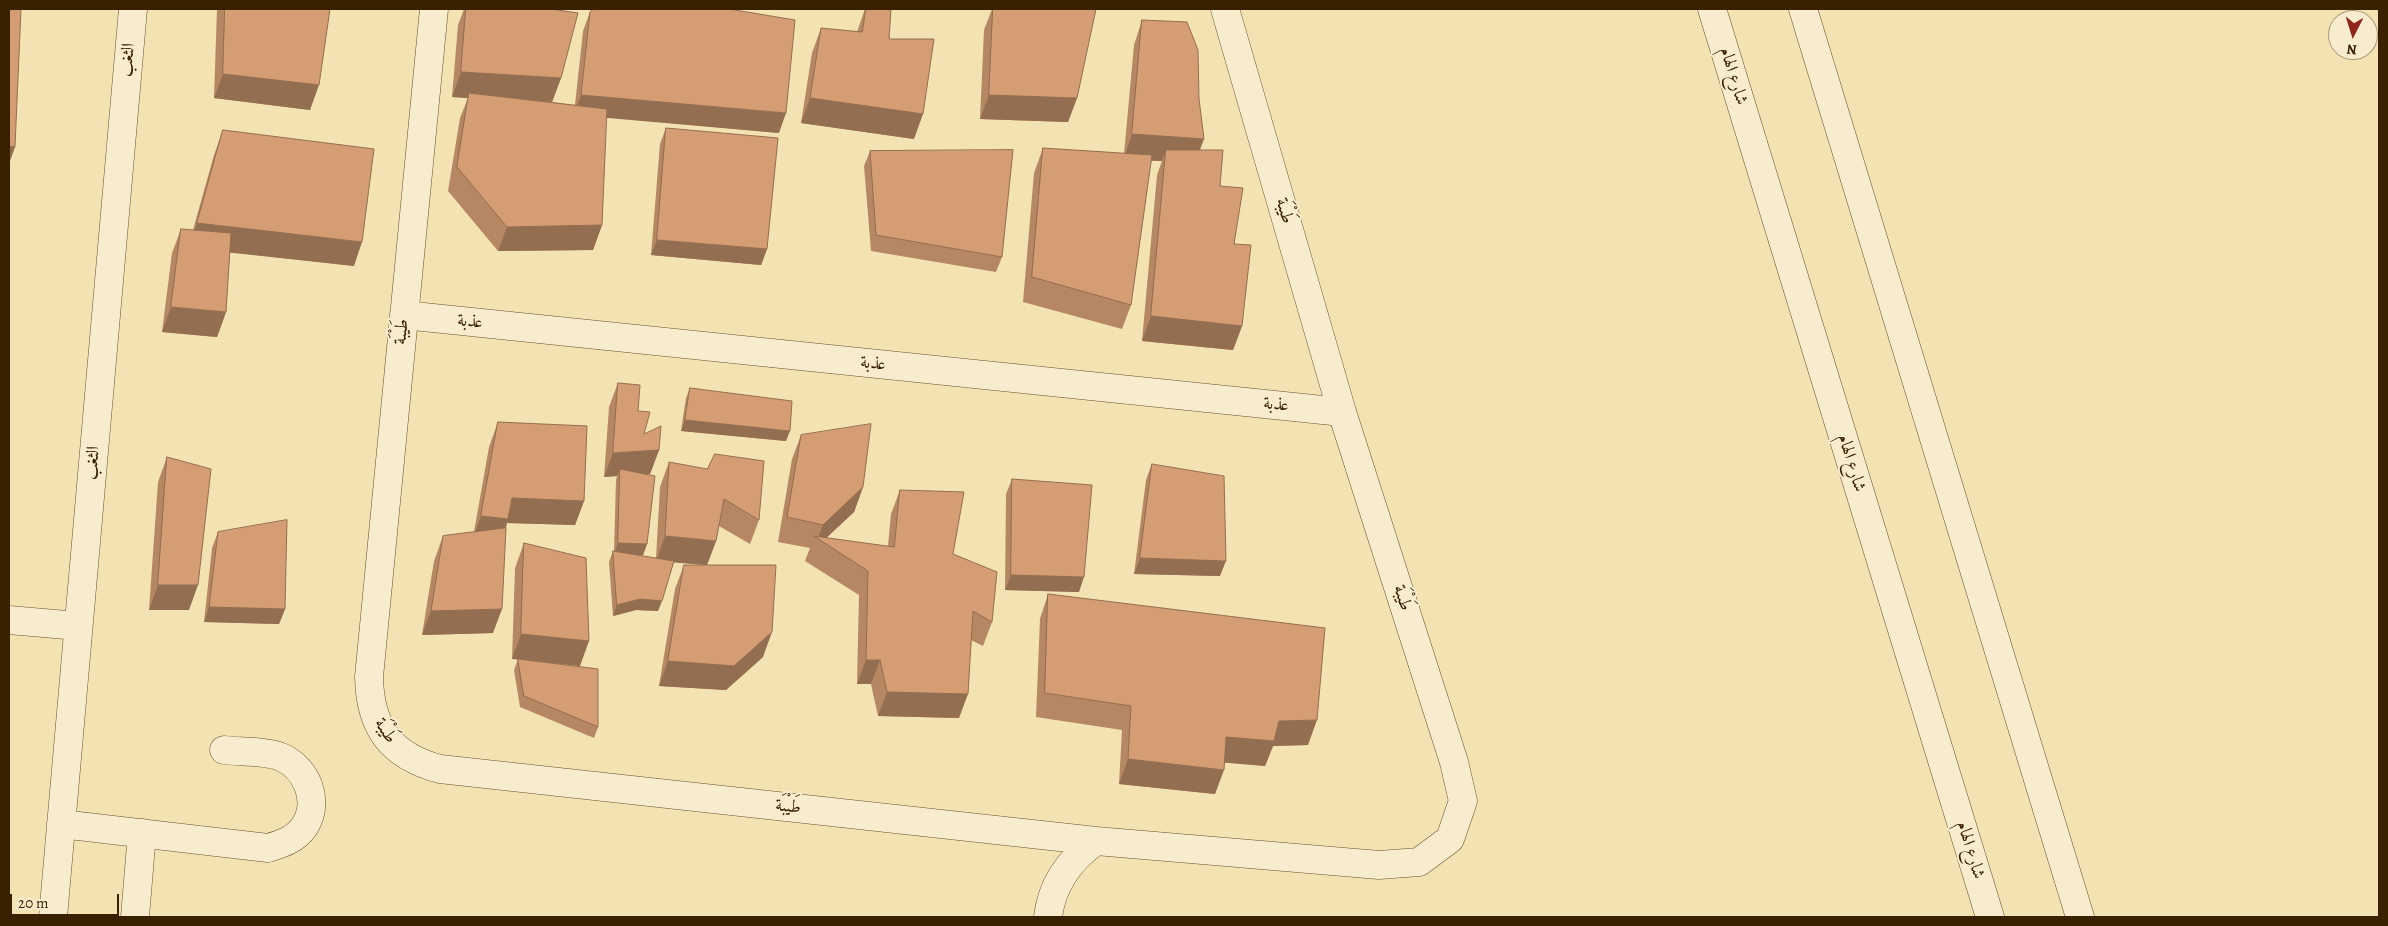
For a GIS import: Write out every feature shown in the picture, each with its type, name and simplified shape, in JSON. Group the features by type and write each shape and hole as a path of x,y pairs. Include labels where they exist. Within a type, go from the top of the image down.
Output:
{"street":[{"name":"الثغب","path":"53,917 133,9"},
{"name":"طَيْبَة","path":"434,9 369,677 369,699 375,719 386,738 401,753 420,763 440,769 1096,841 1379,865 1419,862 1450,838 1463,801 1454,762 1342,412 1225,9"},
{"name":"شارع الهام","path":"1712,9 1990,917"},
{"path":"1803,9 2080,917"},
{"name":"عذبة","path":"404,315 1342,412"},
{"path":"9,620 78,626"},
{"path":"61,824 268,848 288,842 304,827 312,807 310,786 298,768 280,757 224,750"},
{"path":"135,917 142,833"},
{"path":"1048,917 1052,896 1059,880 1081,851 1096,841"}],"building":[{"path":"9,9 21,9 15,147 9,146"},
{"path":"225,9 330,9 319,85 223,74"},
{"path":"466,9 550,9 578,13 561,78 461,72"},
{"path":"594,9 729,9 795,20 786,113 581,95 590,12"},
{"path":"866,9 891,9 889,39 934,39 923,114 810,98 821,28 862,32"},
{"path":"993,9 1096,9 1077,98 989,95"},
{"path":"1142,20 1187,22 1198,50 1199,99 1204,139 1132,134"},
{"path":"469,93 607,109 602,225 507,227 457,167"},
{"path":"666,128 778,138 767,249 657,240"},
{"path":"223,130 374,149 362,242 197,223"},
{"path":"1043,148 1152,155 1131,305 1032,277"},
{"path":"1013,150 1002,257 876,235 870,151"},
{"path":"1166,150 1223,150 1220,186 1243,188 1234,244 1251,245 1242,326 1151,316"},
{"path":"181,229 231,233 226,312 171,307"},
{"path":"618,383 640,385 638,411 650,412 644,434 661,426 659,450 613,453"},
{"path":"690,388 792,401 790,431 685,420"},
{"path":"498,422 587,426 584,501 512,498 508,519 481,516"},
{"path":"871,424 863,487 823,525 787,517 801,435"},
{"path":"715,454 764,461 759,520 724,499 716,541 665,536 669,462 707,469"},
{"path":"167,457 211,469 198,585 158,585"},
{"path":"1152,464 1224,476 1226,561 1140,558"},
{"path":"620,469 655,476 647,544 618,543"},
{"path":"1012,479 1092,485 1084,577 1011,575"},
{"path":"900,490 964,492 953,554 997,572 992,622 973,611 968,694 887,692 880,660 866,660 868,571 814,536 894,547"},
{"path":"287,520 285,609 209,607 218,532"},
{"path":"506,528 502,609 431,611 443,536"},
{"path":"524,543 586,558 589,641 521,634"},
{"path":"613,551 674,561 662,601 640,599 617,605"},
{"path":"684,565 776,565 772,632 734,666 668,661"},
{"path":"1048,594 1325,628 1317,720 1279,721 1274,741 1226,737 1224,770 1128,759 1131,706 1045,693"},
{"path":"518,659 598,669 598,727 524,696"}]}
